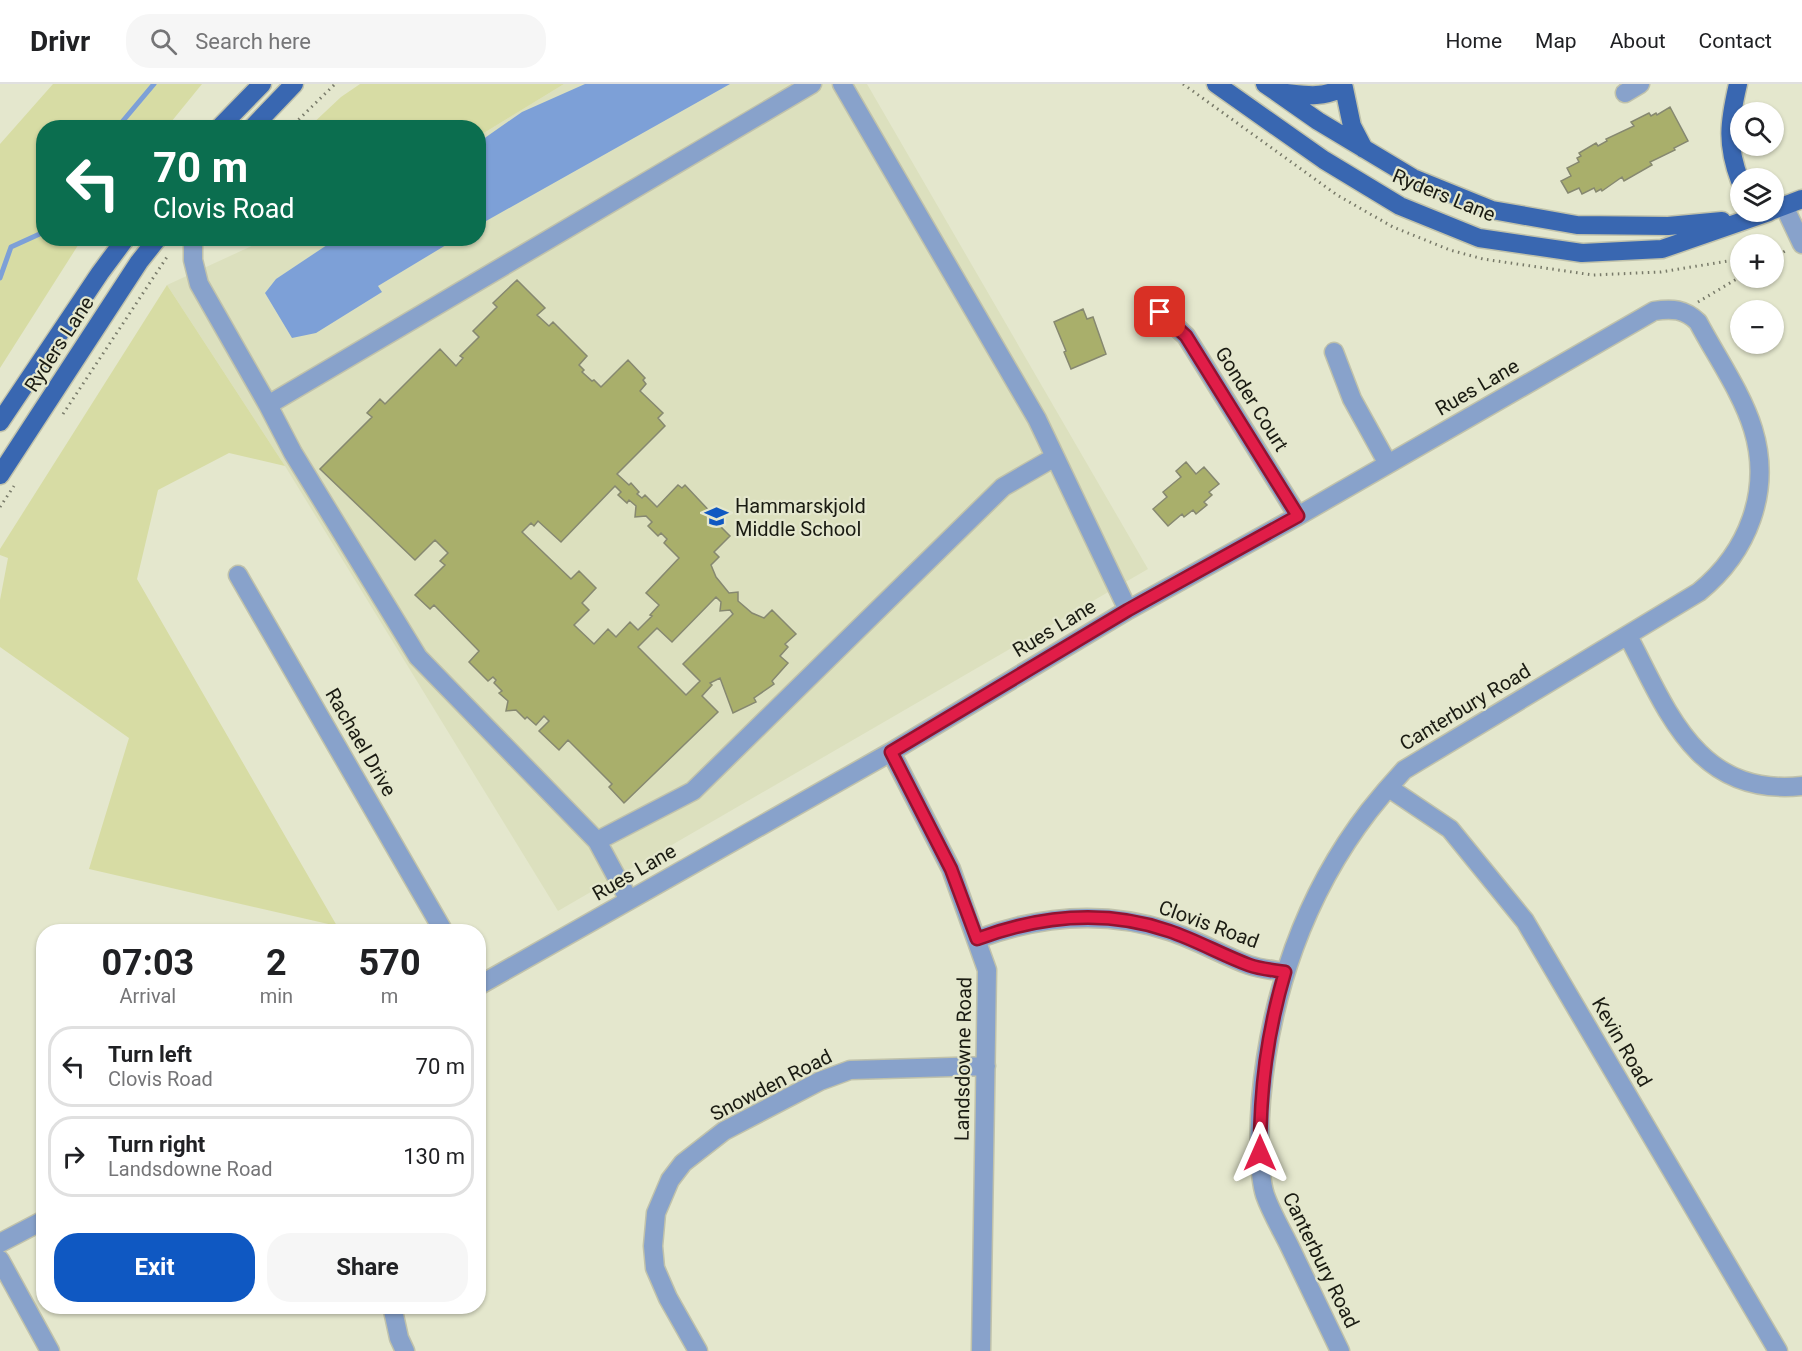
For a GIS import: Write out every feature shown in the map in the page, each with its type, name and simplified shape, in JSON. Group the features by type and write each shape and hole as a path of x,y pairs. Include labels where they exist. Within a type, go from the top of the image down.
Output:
{"main road":[{"path":"227,120 262,84"},
{"path":"260,120 294,84"},
{"name":"Ryders Lane","path":"1216,84 1324,160 1400,206 1479,238 1582,253 1662,249 1736,222"},
{"path":"1735,168 1731,158 1729,132 1738,84"},
{"path":"1271,88 1319,96 1327,95 1346,86 1352,126 1364,149"},
{"name":"Ryders Lane","path":"1271,88 1318,122 1413,178 1492,210 1583,225 1668,226 1730,217"},
{"name":"Ryders Lane","path":"1784,205 1802,199"},
{"name":"Ryders Lane","path":"0,422 120,246"},
{"name":"Ryders Lane","path":"0,475 152,246"}],"street":[{"path":"268,405 812,84"},
{"path":"842,84 1037,419 1128,610"},
{"path":"1775,222 1795,247"},
{"path":"193,246 193,260 199,284 293,453 418,657 597,841 629,900"},
{"name":"Canterbury Road","path":"1340,1351 1265,1195 1260,1153 1264,1062 1285,972 1311,904 1338,856 1369,811 1404,770 1699,592 1722,572 1740,547 1755,511 1759,488 1759,457 1753,427 1698,322 1690,314 1681,310 1654,311"},
{"name":"Rues Lane","path":"486,981 891,752 1128,610 1298,516 1654,311"},
{"name":"Gonder Court","path":"1160,312 1186,336 1298,516"},
{"path":"1334,352 1352,399 1388,464"},
{"path":"597,841 693,791 1003,487 1055,457"},
{"name":"Rachael Drive","path":"238,575 439,924"},
{"path":"1628,636 1677,728 1689,744 1710,762 1746,781 1773,787 1802,786"},
{"name":"Landsdowne Road","path":"891,752 951,869 987,970 981,1351"},
{"name":"Kevin Road","path":"1389,788 1450,829 1525,921 1778,1351"},
{"name":"Clovis Road","path":"977,939 1039,921 1086,917 1114,919 1142,923 1169,931 1252,966 1285,972"},
{"name":"Snowden Road","path":"698,1351 668,1298 655,1268 653,1246 656,1213 670,1180 683,1163 724,1131 820,1081 850,1070 986,1066"},
{"path":"0,1243 36,1224"},
{"path":"0,1260 50,1351"},
{"path":"394,1314 399,1338 405,1351"}],"path":[{"path":"298,120 335,84"},
{"path":"58,420 170,253"},
{"path":"1697,303 1730,283"},
{"path":"0,507 19,479"}],"shaded area":[{"path":"53,84 202,84 173,120 36,120 36,246 78,246 0,368 0,144"},
{"path":"360,84 564,84 486,132 486,120 316,120 341,97"},
{"name":"Hammarskjold Middle School","path":"564,84 867,84 1148,569 558,911 285,466 167,285 252,246 486,246 486,132"},
{"path":"167,285 285,466 229,453 158,490 137,579 336,924 89,869 129,738 0,647 0,600 8,558 0,555 0,549"}],"water":[{"path":"585,84 730,84 486,221 486,137 522,112"},
{"path":"326,246 444,246 378,286 382,292 316,333 292,338 265,293 276,279"}],"building":[{"path":"1670,107 1688,141 1650,162 1652,165 1624,181 1622,177 1602,191 1601,189 1596,192 1594,188 1582,194 1579,188 1568,193 1561,181 1571,176 1567,168 1579,162 1577,158 1581,156 1579,153 1596,143 1598,146 1607,141 1606,139 1634,126 1631,122 1649,113 1651,116 1656,113 1657,115"},
{"path":"517,280 545,308 537,315 549,326 553,322 587,356 579,365 584,370 582,372 592,381 594,380 601,387 628,360 645,378 643,380 646,384 640,391 663,413 658,418 665,426 617,474 629,485 631,483 639,492 637,494 642,498 645,495 657,507 678,485 682,488 685,485 730,536 714,552 719,557 711,565 716,577 729,593 738,592 738,601 752,613 764,618 772,610 796,634 785,644 788,647 780,656 788,663 772,681 774,684 754,698 756,702 733,713 720,678 710,683 712,685 702,696 718,712 624,803 609,787 612,784 568,740 559,750 539,731 549,721 544,716 536,725 516,710 506,711 508,701 499,693 502,691 494,683 496,680 493,677 488,681 469,662 479,651 434,605 430,609 415,595 445,565 440,561 448,553 435,540 415,560 320,469 372,417 367,413 380,399 385,404 440,349 456,366 463,358 460,356 479,337 473,331 497,307 493,303","holes":["615,486 621,492 618,495 627,503 629,500 636,506 635,517 646,516 652,522 648,526 658,536 661,533 667,539 664,543 679,558 646,593 659,605 650,615 652,616 638,630 630,622 616,637 608,629 594,644 574,625 589,610 582,603 596,588 579,571 571,579 522,532 531,523 534,526 538,521 561,542","716,597 721,602 720,611 730,610 733,614 683,664 700,681 686,695 638,647 657,628 672,642"]},
{"path":"1083,309 1087,319 1093,317 1106,354 1071,369 1054,322"},
{"path":"1186,462 1196,474 1204,467 1219,484 1209,492 1212,495 1204,502 1207,505 1196,514 1193,510 1184,517 1182,514 1168,526 1153,509 1167,497 1163,492 1181,477 1176,471"}],"waterway":[{"path":"124,120 154,84"},
{"path":"0,278 11,247 36,236"}],"place":[{"name":"Hammarskjold Middle School","path":"717,517"}],"route":[{"path":"1160,312 1186,336 1298,516 1128,610 891,752 951,869 977,939 1029,922 1086,917 1114,919 1142,923 1169,931 1252,966 1285,972 1264,1062 1260,1153"}]}
